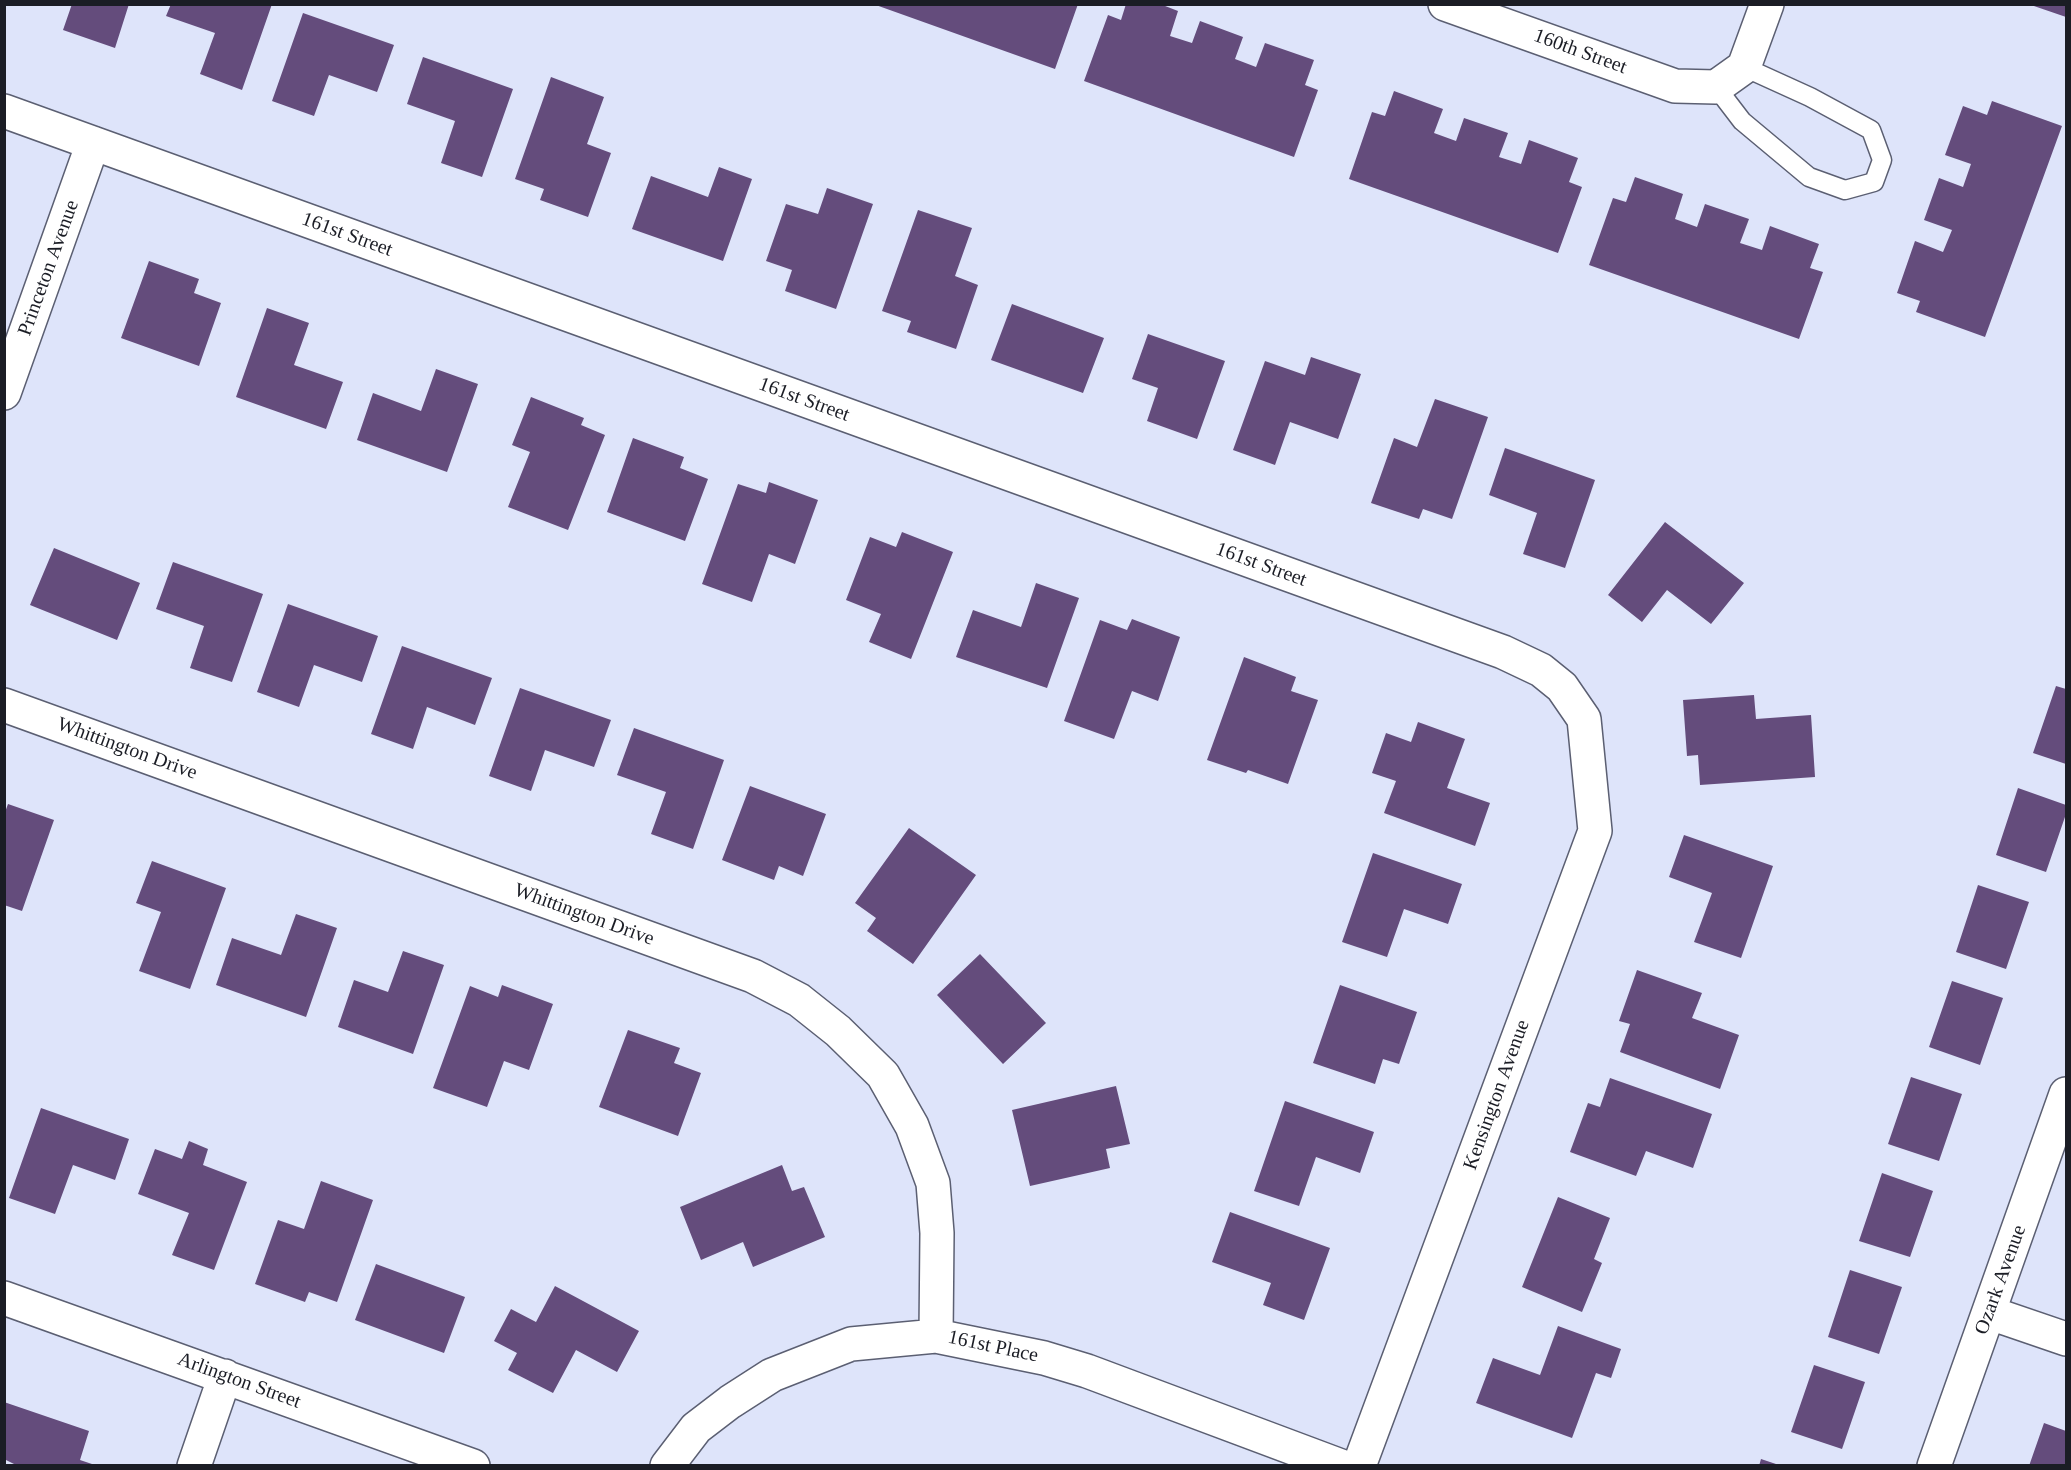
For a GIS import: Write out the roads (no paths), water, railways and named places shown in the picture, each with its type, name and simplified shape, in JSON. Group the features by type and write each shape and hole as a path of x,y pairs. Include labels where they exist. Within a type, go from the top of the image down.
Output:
{"street":[{"name":"160th Street","path":"1445,4 1675,86 1716,87"},
{"path":"1716,87 1744,68 1767,4"},
{"name":"161st Street","path":"4,111 1503,652 1541,670 1562,687 1584,719"},
{"name":"Princeton Avenue","path":"4,393 93,143"},
{"name":"Whittington Drive","path":"4,705 753,976 799,1000 838,1031 883,1075 912,1126 933,1184 937,1233 936,1336"},
{"name":"Kensington Avenue","path":"1359,1466 1595,831 1584,719"},
{"name":"Ozark Avenue","path":"1934,1466 2067,1094"},
{"name":"Arlington Street","path":"4,1298 473,1466"},
{"path":"1990,1312 2067,1339"},
{"name":"161st Place","path":"667,1466 696,1428 730,1402 772,1375 851,1344 936,1336 1044,1358 1087,1371 1341,1466"},
{"path":"194,1466 225,1376"}],"lane":[{"path":"1716,87 1742,121 1809,177 1845,190 1874,182 1882,160 1871,130 1810,97 1744,68"}]}
